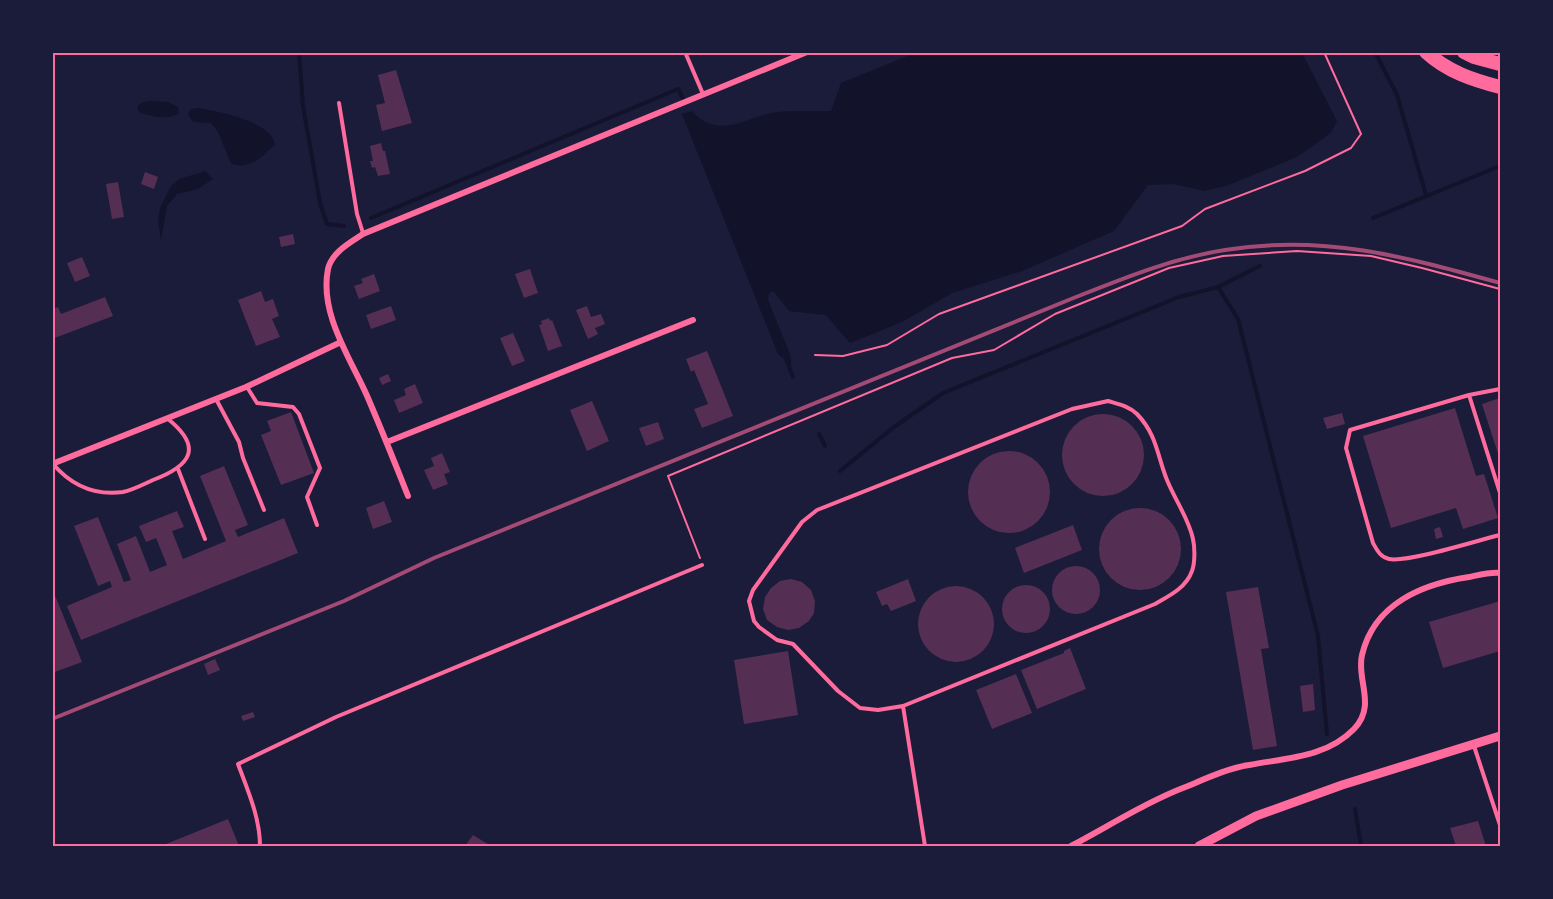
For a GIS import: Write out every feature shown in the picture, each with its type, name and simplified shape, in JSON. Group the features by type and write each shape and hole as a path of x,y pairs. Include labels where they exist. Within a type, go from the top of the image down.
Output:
{"highway":[{"path":"1426,52 1452,71 1500,87"},
{"path":"1464,52 1500,64"}],"street":[{"path":"408,496 387,442 340,342 328,297 330,263 342,248 363,234 807,52"},
{"path":"387,442 693,320"},
{"path":"53,464 246,387 340,342"},
{"path":"1071,846 1186,786 1247,765 1314,753 1332,746 1355,728 1363,715 1366,700 1362,658 1368,637 1382,617 1405,597 1416,591 1451,580 1500,573"},
{"path":"1199,846 1256,816 1342,785 1500,736"}],"lane":[{"path":"685,52 704,94"},
{"path":"339,103 357,214 363,234"},
{"path":"246,387 256,403 293,407 298,414 320,468 307,497 317,525"},
{"path":"1500,389 1469,395 1350,430 1346,448 1373,543 1378,553 1387,559 1406,558 1500,535"},
{"path":"1469,395 1500,493"},
{"path":"216,399 239,442 264,510"},
{"path":"1108,401 1122,405 1136,413 1149,430 1159,449 1167,478 1194,540 1192,571 1185,583 1173,594 1155,604 903,706 878,710 860,708 838,691 793,644 767,635 754,621 749,601 753,590 802,522 816,510 1072,409 1108,401"},
{"path":"53,464 74,484 99,492 125,492 178,469 184,464 189,453 186,439 178,427 167,418"},
{"path":"178,469 205,539"},
{"path":"260,846 254,808 238,764 336,717 702,565"},
{"path":"903,706 925,846"},
{"path":"1473,745 1500,825"}],"path":[{"path":"815,355 843,356 887,345 939,314 1182,226 1205,209 1305,171 1351,148 1361,134 1324,52"},
{"path":"702,565 668,476 952,358 994,350 1055,314 1169,268 1223,256 1260,252 1336,253 1371,256 1500,289"}],"shaded area":[{"path":"915,53 1302,53 1337,121 1331,133 1297,157 1229,185 1204,191 1174,184 1148,185 1114,231 1022,271 952,293 902,322 850,343 826,315 789,311 773,291 769,293 768,300 791,357 791,365 778,354 682,114 692,111 712,125 723,126 779,112 831,111 841,83"},
{"path":"143,102 168,102 178,107 179,113 165,117 139,112 137,107"},
{"path":"199,108 231,115 254,124 264,129 275,144 251,163 232,164 220,136 211,123 193,122 188,114 191,109"},
{"path":"205,171 213,179 198,189 177,194 167,206 161,240 158,220 160,208 171,186 180,179"}],"building":[{"path":"396,70 412,123 382,131 376,105 385,103 378,75"},
{"path":"381,143 390,174 378,176 370,161 373,161 370,146"},
{"path":"145,172 158,177 154,189 141,184"},
{"path":"118,182 124,217 112,219 106,184"},
{"path":"293,234 295,244 281,247 279,237"},
{"path":"82,257 90,276 75,282 67,263"},
{"path":"530,269 538,293 524,298 515,274"},
{"path":"374,274 380,291 359,299 354,286 363,283 361,279"},
{"path":"261,291 265,302 273,299 279,316 272,319 280,337 256,346 238,300"},
{"path":"105,297 113,316 52,339 52,310 58,307 61,314"},
{"path":"391,306 396,320 371,329 366,315"},
{"path":"587,306 591,317 601,314 605,324 595,328 598,334 588,339 576,310"},
{"path":"549,318 550,321 552,320 562,346 548,351 539,325 542,324 541,321"},
{"path":"513,333 525,361 512,366 500,338"},
{"path":"707,351 733,416 702,428 694,409 708,404 694,370 691,372 686,359"},
{"path":"388,374 391,381 382,385 379,378"},
{"path":"415,384 423,403 399,413 394,400 406,395 404,389"},
{"path":"1500,398 1500,460 1482,404"},
{"path":"592,401 609,441 587,451 570,410"},
{"path":"1455,408 1476,476 1484,474 1498,518 1463,529 1456,508 1391,528 1363,436"},
{"path":"291,412 314,473 281,485 261,435 271,431 267,421"},
{"path":"1342,413 1345,424 1327,429 1323,418"},
{"path":"1103,414 1119,417 1132,426 1141,439 1144,455 1141,471 1132,484 1119,493 1103,496 1087,493 1074,484 1065,471 1062,455 1065,439 1074,426 1087,417"},
{"path":"658,422 664,439 646,446 639,428"},
{"path":"1009,451 1025,454 1038,463 1047,476 1050,492 1047,508 1038,521 1025,530 1009,533 993,530 980,521 971,508 968,492 971,476 980,463 993,454"},
{"path":"442,453 450,472 444,474 448,484 433,490 424,470 434,466 431,458"},
{"path":"224,466 248,525 235,530 238,537 284,518 298,553 81,640 67,606 112,587 110,581 98,586 74,526 98,517 124,582 131,580 117,544 136,536 150,572 167,565 156,538 146,542 139,526 177,511 184,527 172,531 183,559 226,541 200,476"},
{"path":"384,501 392,522 373,529 366,508"},
{"path":"1140,508 1156,511 1169,520 1178,533 1181,549 1178,565 1169,578 1156,587 1140,590 1124,587 1111,578 1102,565 1099,549 1102,533 1111,520 1124,511"},
{"path":"1073,525 1082,550 1024,573 1015,548"},
{"path":"1440,527 1443,537 1436,539 1434,529"},
{"path":"1071,566 1081,566 1096,576 1100,590 1096,604 1090,610 1081,614 1071,614 1056,604 1052,595 1052,585 1062,570"},
{"path":"791,579 802,582 811,590 815,601 814,613 809,621 799,628 788,630 777,627 767,620 763,609 765,597 771,588 780,581"},
{"path":"908,579 916,601 891,611 887,604 882,606 876,592"},
{"path":"1021,585 1031,585 1046,595 1050,609 1046,623 1040,629 1031,633 1021,633 1006,623 1002,614 1002,604 1012,589"},
{"path":"956,586 970,589 983,597 991,610 994,624 991,638 983,651 970,659 956,662 942,659 929,651 921,638 918,624 921,610 929,597 942,589"},
{"path":"1258,587 1269,648 1261,649 1277,746 1253,750 1226,592"},
{"path":"52,588 82,662 52,673"},
{"path":"1500,601 1500,651 1443,668 1429,622"},
{"path":"1070,648 1086,689 1037,709 1021,670 1064,653"},
{"path":"788,651 798,715 744,724 734,660"},
{"path":"215,659 220,670 208,675 204,664"},
{"path":"1016,674 1032,713 992,729 976,690"},
{"path":"1313,684 1315,710 1303,712 1300,686"},
{"path":"253,712 255,717 243,721 241,716"},
{"path":"228,819 239,846 161,846"},
{"path":"1478,821 1486,846 1456,846 1450,828"},
{"path":"473,835 491,846 465,846"}],"waterway":[{"path":"299,52 303,106 320,203 327,224 344,226"},
{"path":"1375,52 1397,95 1426,195"},
{"path":"371,218 678,89 683,99"},
{"path":"1373,218 1500,166"},
{"path":"1218,287 1260,266"},
{"path":"840,471 894,427 943,393 1179,297 1218,287 1238,319 1318,636 1327,734"},
{"path":"786,359 793,377"},
{"path":"819,434 825,446"},
{"path":"1355,809 1361,846"}],"railway":[{"path":"52,719 344,601 434,558 1076,297 1168,263 1225,250 1261,246 1331,247 1398,257 1500,283"}]}
